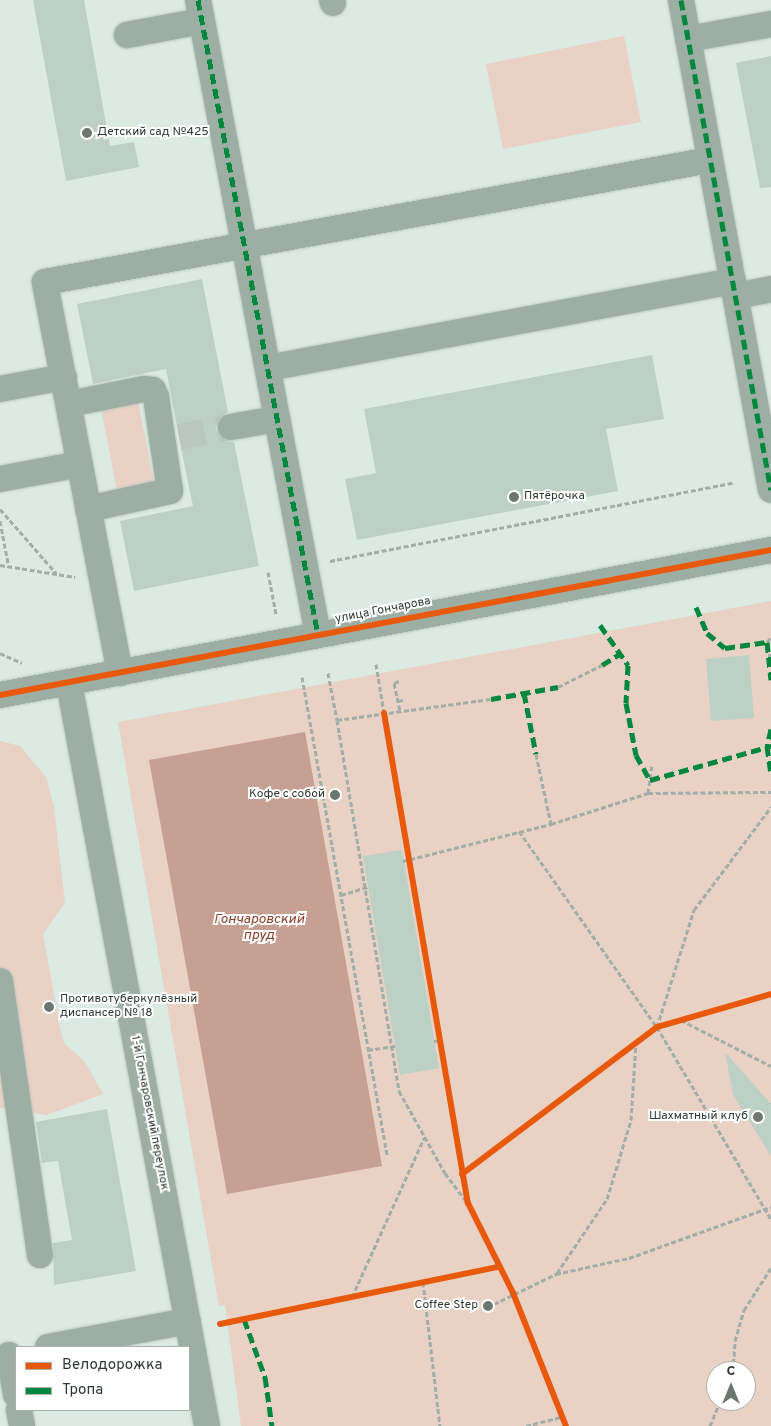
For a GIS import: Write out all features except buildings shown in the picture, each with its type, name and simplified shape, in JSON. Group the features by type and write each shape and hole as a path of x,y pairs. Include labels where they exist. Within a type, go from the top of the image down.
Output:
{"street":[{"path":"681,0 771,490"},
{"path":"127,36 200,10 318,635"},
{"path":"688,39 771,24"},
{"path":"120,673 45,282 710,160"},
{"path":"268,368 734,288 771,289"},
{"path":"0,389 64,377"},
{"path":"69,404 152,390 171,438 170,491 88,508"},
{"path":"231,427 277,419"},
{"path":"0,479 80,464"},
{"name":"улица Гончарова","path":"0,696 771,550"},
{"name":"1-й Гончаровский переулок","path":"69,683 208,1426"},
{"path":"0,981 40,1255"},
{"path":"53,1346 188,1321"},
{"path":"8,1355 15,1389"},
{"path":"19,1411 22,1426"}],"path":[{"path":"327,562 733,483"},
{"path":"0,509 56,573"},
{"path":"0,521 8,564"},
{"path":"0,565 8,564 102,583"},
{"path":"268,572 276,614"},
{"path":"767,642 771,637"},
{"path":"376,664 386,722"},
{"path":"558,687 602,665"},
{"path":"328,673 363,890 399,1091 425,1138 472,1211"},
{"path":"302,677 387,1156"},
{"path":"399,681 394,683 400,711"},
{"path":"336,720 491,699"},
{"path":"398,701 403,700"},
{"path":"536,754 551,824"},
{"path":"648,793 652,766"},
{"path":"406,859 551,824 648,793 771,792"},
{"path":"657,1027 694,910 771,807"},
{"path":"519,831 657,1027 771,1219"},
{"path":"406,848 406,859 410,867"},
{"path":"341,895 368,887"},
{"path":"673,1022 690,1017"},
{"path":"681,1020 771,1066"},
{"path":"650,1032 657,1027 665,1025"},
{"path":"439,1030 438,1040 442,1049"},
{"path":"628,1048 643,1037"},
{"path":"556,1274 608,1199 631,1120 636,1042"},
{"path":"368,1050 396,1046"},
{"path":"352,1297 425,1138"},
{"path":"464,1184 468,1203"},
{"path":"494,1304 513,1293 556,1274 630,1258 771,1207"},
{"path":"734,1361 735,1341 744,1310 771,1268"},
{"path":"414,1284 432,1280"},
{"path":"423,1282 440,1426"},
{"path":"510,1287 517,1302"},
{"path":"342,1299 361,1295"},
{"path":"562,1408 566,1426"},
{"path":"710,1426 716,1411"},
{"path":"526,1426 565,1416"}],"shaded area":[{"path":"624,36 641,122 503,149 486,64"},
{"path":"138,401 154,483 117,491 101,408"},
{"path":"771,601 771,1426 241,1426 225,1305 219,1306 118,722"},
{"path":"0,741 20,746 46,777 54,807 65,903 43,934 64,1043 85,1062 103,1094 47,1115 0,1108"}],"water":[{"name":"Гончаровский пруд","path":"305,732 382,1166 227,1194 149,760"}],"tunnel":[{"path":"179,437 231,427"}],"marked path":[{"path":"198,0 318,635"},
{"path":"681,0 771,490"},
{"path":"696,607 707,633 725,648 767,642 771,680"},
{"path":"600,625 628,665 626,703 636,755 650,780 771,746"},
{"path":"602,665 621,653"},
{"path":"491,699 558,687"},
{"path":"524,693 536,754"},
{"path":"771,729 767,746 771,773"},
{"path":"244,1319 265,1377 272,1426"}],"cycle path":[{"path":"0,695 771,550"},
{"path":"384,713 468,1203 513,1293 566,1426"},
{"path":"462,1174 657,1027 771,994"},
{"path":"220,1324 498,1267"}],"place":[{"name":"Детский сад №425","path":"87,133"},
{"name":"Пятёрочка","path":"514,497"},
{"name":"Кофе с собой","path":"335,795"},
{"name":"Противотуберкулёзный диспансер № 18","path":"49,1007"},
{"name":"Шахматный клуб","path":"758,1117"},
{"name":"Coffee Step","path":"488,1306"}]}
